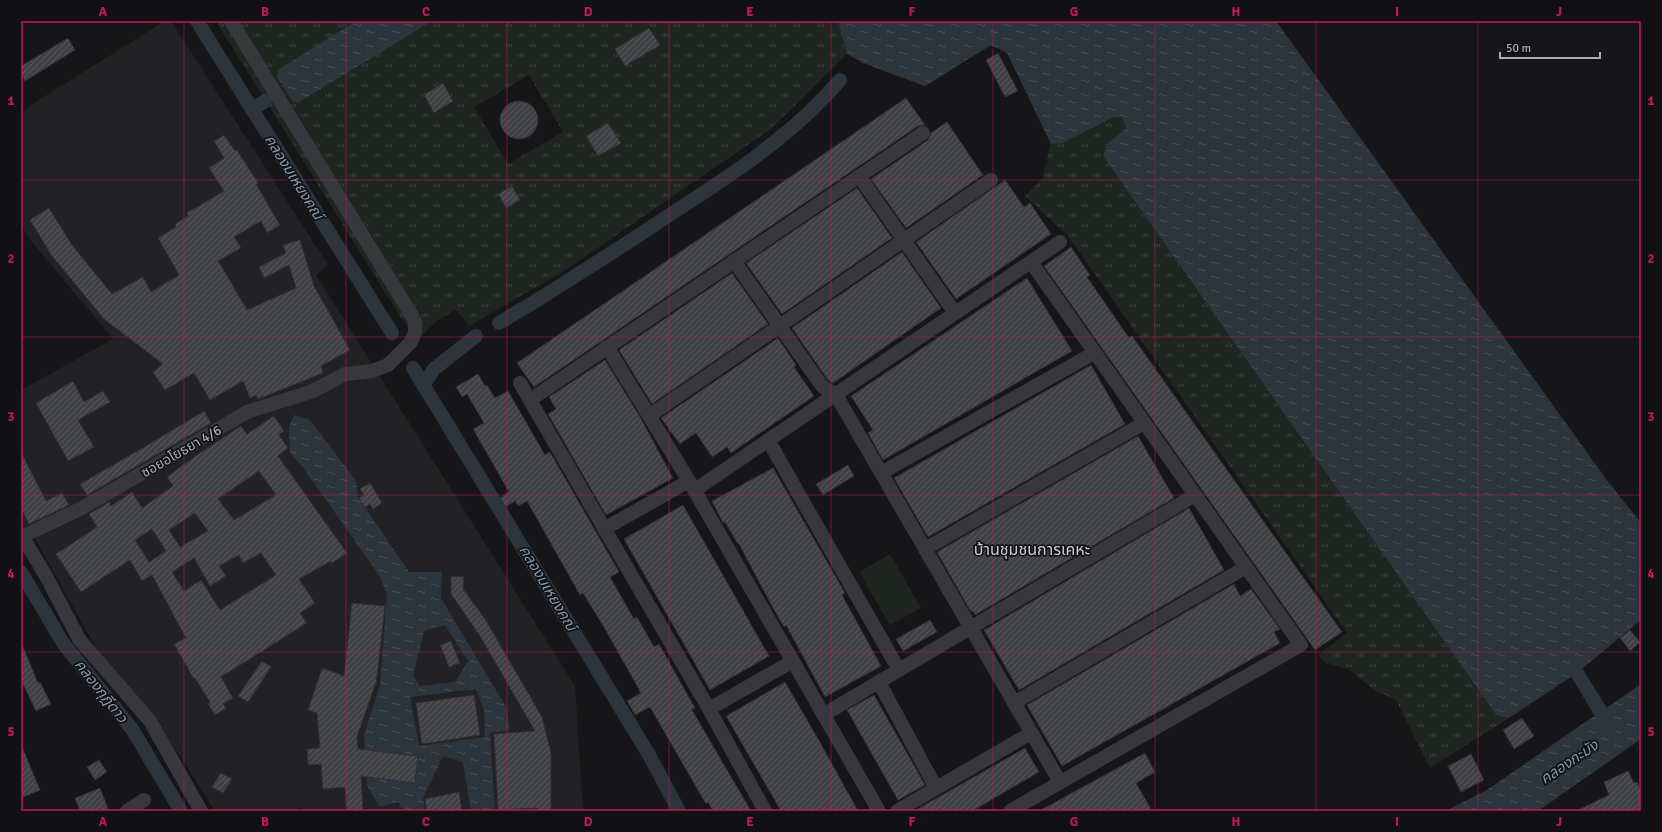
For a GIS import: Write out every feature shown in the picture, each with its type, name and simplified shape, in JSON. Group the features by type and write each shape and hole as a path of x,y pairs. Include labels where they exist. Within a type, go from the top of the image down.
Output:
{"street":[{"name":"ซอยอโยธยา 4/6","path":"22,537 82,508 247,412 313,391 345,374 372,371 388,365 411,342 415,332 415,322 335,187 231,21"},
{"path":"530,400 923,132"},
{"path":"859,176 955,313"},
{"path":"649,416 991,180"},
{"path":"604,529 692,486 768,440 1060,242"},
{"path":"734,261 822,386 836,395 1060,782"},
{"path":"1010,811 1301,645 1031,262"},
{"path":"607,347 692,486 879,811"},
{"path":"881,473 1094,353"},
{"path":"520,383 709,709 765,811"},
{"path":"925,549 1144,423"},
{"path":"768,440 899,670"},
{"path":"823,715 1195,495"},
{"path":"22,537 46,576 79,639 150,721 201,811"},
{"path":"1014,703 1246,567"},
{"path":"709,709 793,661"},
{"path":"879,682 936,788"},
{"path":"897,811 1031,733"},
{"path":"127,811 144,800"}],"shaded area":[{"path":"165,21 171,21 328,265 316,275 575,686 583,811 304,811 302,807 293,811 215,811 181,757 95,646 28,526 21,529 21,390 113,339 28,237 21,224 21,113 37,101"}],"green space":[{"path":"216,21 838,21 847,54 771,129 561,273 469,326 456,310 439,319 417,340 403,321","holes":["529,75 563,132 508,164 474,107"]},
{"path":"1114,117 1122,117 1126,128 1107,144 1103,156 1497,716 1509,718 1430,768 1396,700 1374,690 1348,669 1326,663 1318,655 1347,633 1068,236 1025,196 1042,179 1051,144 1063,143"},
{"path":"890,554 921,608 890,625 859,572"}],"water":[{"path":"356,21 432,21 299,102 293,102 277,77 278,70"},
{"path":"838,21 1276,21 1609,483 1641,523 1641,620 1577,673 1509,718 1497,716 1103,156 1107,144 1126,128 1122,117 1114,117 1063,143 1051,144 1007,53 991,45 925,86 863,63 847,54"},
{"path":"294,415 310,420 356,481 358,497 409,572 442,572 441,598 506,707 510,730 490,732 495,811 471,811 463,762 443,756 423,798 425,811 402,811 399,802 380,807 367,786 364,735 380,685 387,596 381,578 302,466 290,453 289,427","holes":["445,625 468,661 455,682 420,686 413,676 424,631","476,689 484,710 485,737 419,746 410,697","374,751 418,756 415,782"]},
{"name":"คลองกะมัง","path":"1641,684 1641,739 1538,811 1446,811 1485,791"}],"building":[{"path":"649,28 660,45 625,66 615,49"},
{"path":"68,38 75,50 25,81 21,74 21,66"},
{"path":"998,53 1018,91 1005,97 986,60"},
{"path":"443,83 453,101 434,113 424,95"},
{"path":"906,98 925,125 918,126 534,387 517,363"},
{"path":"515,101 523,101 530,104 535,109 538,120 535,131 530,136 523,139 515,139 508,136 503,131 500,124 500,116 503,109 508,104"},
{"path":"947,122 983,175 906,228 871,179 928,140 931,133"},
{"path":"608,123 621,143 598,156 586,136"},
{"path":"224,135 235,151 237,150 258,183 256,184 280,225 267,233 261,221 234,237 241,248 218,261 247,310 296,288 289,265 264,278 259,267 286,253 283,245 300,240 314,286 350,350 321,366 323,373 258,399 256,395 250,398 243,381 210,400 194,373 165,390 153,372 163,364 104,319 52,256 30,220 49,208 72,245 112,294 143,277 151,292 179,275 158,238 176,227 175,224 188,216 187,213 224,191 209,168 224,158 214,141"},
{"path":"1005,180 1024,207 1030,203 1051,234 956,299 916,242"},
{"path":"512,186 520,200 506,208 498,194"},
{"path":"857,188 892,238 782,314 746,263"},
{"path":"1071,247 1090,275 1087,277 1129,338 1132,336 1342,632 1315,650 1044,266"},
{"path":"902,252 941,308 833,383 828,380 792,328"},
{"path":"732,273 768,324 652,404 619,350"},
{"path":"1027,278 1072,351 883,460 868,433 873,430 851,396"},
{"path":"778,338 796,365 794,367 814,396 731,453 727,447 712,457 696,433 680,444 661,418"},
{"path":"605,360 640,417 673,478 606,515 548,414 556,409 549,397"},
{"path":"1091,365 1125,424 928,537 894,478"},
{"path":"478,374 485,386 487,385 495,398 508,391 545,455 550,452 619,572 610,577 634,619 637,617 654,647 659,644 695,708 692,710 751,811 713,811 708,802 706,804 650,707 635,715 627,701 641,693 583,593 580,595 527,501 518,506 515,501 505,507 500,498 509,492 473,429 484,423 467,394 462,397 456,387"},
{"path":"73,381 84,402 103,391 110,402 78,420 94,447 68,461 36,403"},
{"path":"204,411 211,423 87,495 80,484"},
{"path":"274,416 284,431 279,435 288,448 278,456 347,553 332,563 331,561 299,579 315,603 300,613 307,623 221,677 233,698 223,704 226,708 215,715 208,704 210,702 195,678 194,679 174,644 186,638 152,575 142,581 130,560 81,592 56,554 97,527 89,514 109,502 111,506 132,492 142,508 173,486 167,477 194,457 241,426 247,434","holes":["259,471 276,495 234,520 218,499","195,513 208,531 180,547 169,530","152,529 166,551 149,562 135,540","261,553 276,575 220,610 201,580 184,591 172,572 194,558 210,586 226,576 219,566 239,555 243,563"]},
{"path":"1138,436 1174,498 975,615 973,611 971,612 937,552"},
{"path":"21,452 46,501 62,493 69,505 29,524 21,508"},
{"path":"848,465 854,476 823,495 816,484"},
{"path":"773,468 845,593 842,595 881,666 825,697 786,625 784,627 739,544 725,522 723,523 712,501"},
{"path":"370,483 382,503 373,509 370,504 365,507 359,498 364,495 360,489"},
{"path":"683,505 769,656 710,690 624,539"},
{"path":"1189,508 1224,570 1019,690 984,630"},
{"path":"451,576 464,577 463,589 485,619 542,717 551,753 551,811 536,811 538,808 498,810 494,734 535,731 480,636 451,594"},
{"path":"1234,584 1240,596 1251,589 1280,629 1274,632 1280,643 1062,766 1027,705"},
{"path":"352,603 385,606 376,685 357,737 358,749 418,756 415,783 361,776 363,811 347,811 345,787 323,789 321,764 308,765 307,749 320,748 317,713 308,710 322,668 344,676"},
{"path":"930,620 937,632 903,651 896,639"},
{"path":"1630,630 1640,642 1630,651 1620,638"},
{"path":"451,641 460,663 449,667 440,645"},
{"path":"21,642 38,683 40,682 51,704 36,711 21,680"},
{"path":"262,661 271,667 248,702 238,696"},
{"path":"785,682 858,811 781,811 726,716"},
{"path":"474,695 480,735 422,744 416,703"},
{"path":"874,695 925,785 898,800 847,710"},
{"path":"1522,718 1534,736 1514,749 1503,730"},
{"path":"21,744 40,790 21,798"},
{"path":"1025,748 1039,772 972,811 914,811"},
{"path":"1145,753 1155,772 1136,783 1152,811 1039,811"},
{"path":"1471,754 1484,780 1461,792 1448,766"},
{"path":"99,760 107,772 95,780 87,767"},
{"path":"1628,771 1634,783 1637,782 1641,791 1641,811 1576,811 1609,795 1604,782"},
{"path":"221,773 232,779 223,793 212,787"},
{"path":"100,788 109,811 80,811 75,798"},
{"path":"459,792 462,811 427,811 425,799"}],"waterway":[{"name":"คลองมเหยงคณ์","path":"197,21 392,333"},
{"path":"499,323 587,269 740,168 803,118 840,80"},
{"path":"252,110 265,101"},
{"path":"424,384 434,369 476,336"},
{"name":"คลองมเหยงคณ์","path":"413,368 648,753 679,811"},
{"name":"คลองกุฎีดาว","path":"21,572 63,643 132,729 181,811"},
{"path":"1577,673 1610,727"}],"district":[{"name":"บ้านชุมชนการเคหะ","path":"1032,549"}]}
